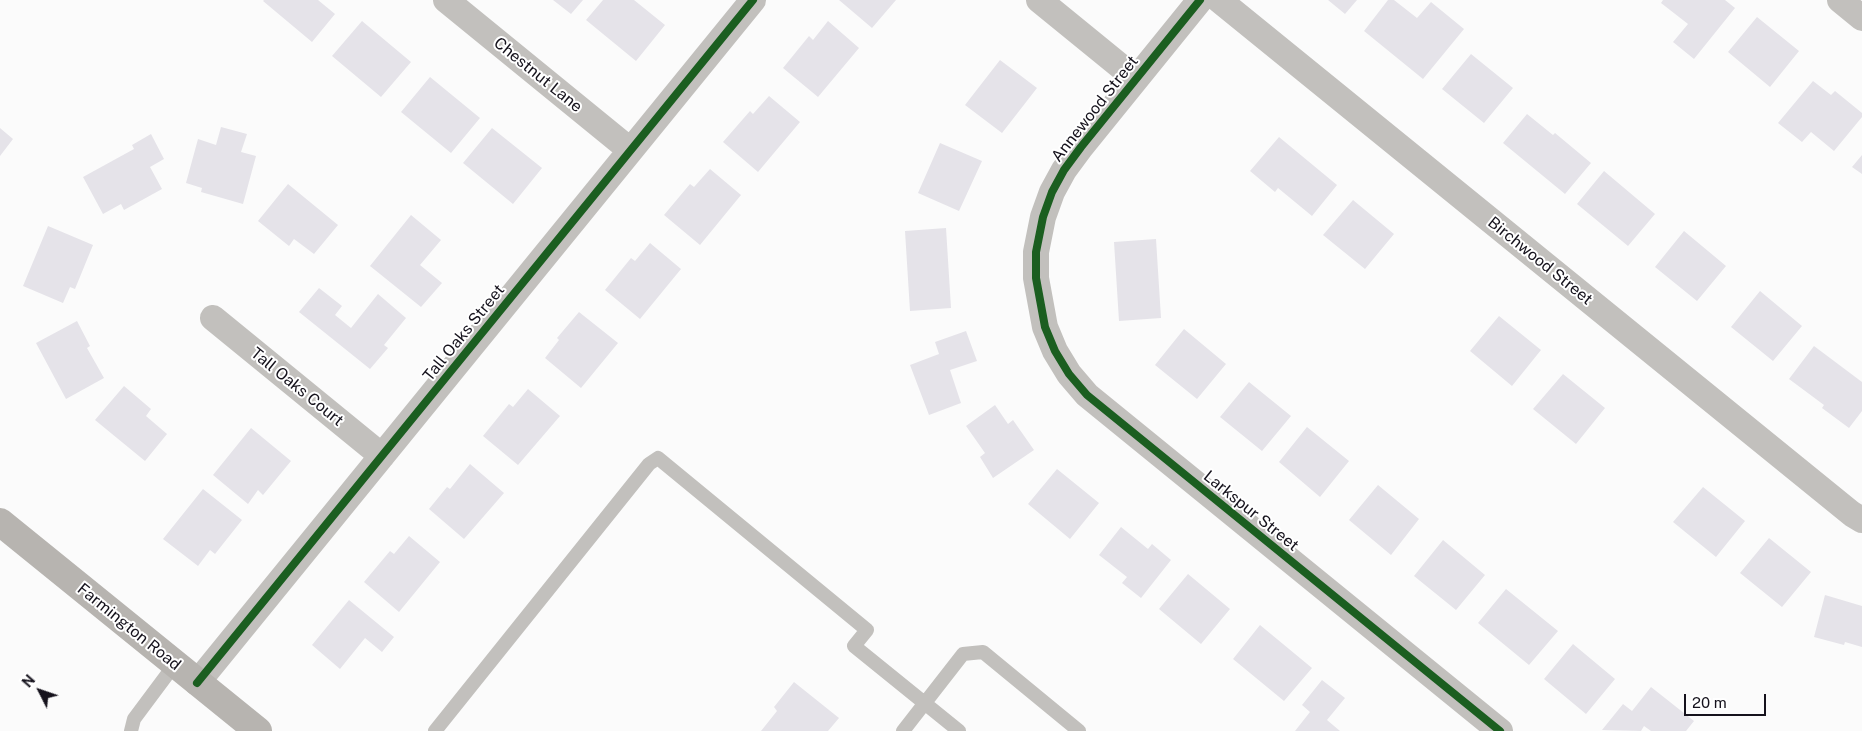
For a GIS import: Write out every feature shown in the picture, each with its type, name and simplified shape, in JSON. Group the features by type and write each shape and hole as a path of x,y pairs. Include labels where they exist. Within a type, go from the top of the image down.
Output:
{"main road":[{"name":"Farmington Road","path":"0,522 258,731"}],"street":[{"name":"Chestnut Lane","path":"446,0 630,150"},
{"name":"Tall Oaks Street","path":"197,682 753,0"},
{"path":"1038,0 1136,79"},
{"name":"Annewood Street","path":"1036,278 1036,252 1041,226 1052,192 1064,170 1200,0"},
{"name":"Birchwood Street","path":"1219,0 1852,514 1862,520"},
{"path":"1840,0 1862,18"},
{"name":"Larkspur Street","path":"1036,278 1045,327 1055,351 1069,374 1087,395 1500,731"},
{"name":"Tall Oaks Court","path":"213,318 382,456"}],"lane":[{"path":"434,731 649,464 658,458 868,630 854,646 959,731"},
{"path":"903,731 963,654 983,652 1079,731"},
{"path":"131,731 134,719 174,664"}],"building":[{"path":"264,0 318,0 335,14 312,42"},
{"path":"553,0 583,0 571,14"},
{"path":"603,0 634,0 665,25 636,61 586,20"},
{"path":"839,0 896,0 872,28"},
{"path":"1328,0 1357,0 1345,14"},
{"path":"1388,0 1394,0 1417,18 1431,2 1464,29 1423,79 1364,31"},
{"path":"1663,0 1725,0 1735,8 1694,59 1673,42 1688,24 1661,3"},
{"path":"1757,17 1799,51 1770,87 1728,52"},
{"path":"362,21 411,62 381,97 332,56"},
{"path":"828,21 859,48 818,97 783,68 809,36 813,40"},
{"path":"1471,54 1513,88 1484,123 1442,89"},
{"path":"1000,60 1037,88 1002,133 965,105"},
{"path":"430,77 480,118 451,153 401,112"},
{"path":"1813,81 1831,95 1835,91 1862,113 1862,117 1834,151 1811,132 1802,142 1778,123"},
{"path":"769,96 800,122 758,172 723,142 750,111 753,114"},
{"path":"1527,114 1553,135 1555,133 1591,163 1565,194 1503,143"},
{"path":"221,127 247,134 241,152 256,156 243,204 201,192 202,188 186,183 198,139 216,145"},
{"path":"0,128 13,139 0,156"},
{"path":"492,128 542,168 513,204 463,163"},
{"path":"151,134 164,159 150,167 162,189 124,210 121,204 103,214 83,177 134,149 132,145"},
{"path":"1279,137 1337,185 1312,216 1278,188 1275,192 1250,171"},
{"path":"940,143 982,161 959,211 918,193"},
{"path":"1862,155 1862,174 1852,167"},
{"path":"710,169 741,195 700,245 664,215 690,184 694,187"},
{"path":"1604,171 1655,214 1628,246 1577,204"},
{"path":"288,184 338,225 314,254 294,239 289,246 258,221"},
{"path":"1353,200 1394,234 1365,269 1323,235"},
{"path":"411,215 441,240 420,265 442,283 421,307 370,266"},
{"path":"48,226 93,245 75,289 70,287 63,303 23,286"},
{"path":"946,228 951,308 910,311 905,231"},
{"path":"1684,231 1726,266 1697,301 1655,267"},
{"path":"1156,239 1161,318 1119,321 1114,242"},
{"path":"650,243 681,269 640,319 605,290 631,258 635,261"},
{"path":"319,288 342,306 335,315 351,328 378,294 406,318 384,345 388,348 370,369 299,312"},
{"path":"1760,291 1802,326 1773,361 1731,327"},
{"path":"579,312 618,343 581,388 545,358 559,340 557,338"},
{"path":"1499,316 1541,350 1512,386 1470,351"},
{"path":"77,321 90,346 87,348 104,378 66,399 36,343"},
{"path":"1184,329 1226,364 1197,399 1155,365"},
{"path":"966,331 977,361 950,370 961,403 929,415 910,365 939,354 935,342"},
{"path":"1814,346 1862,382 1862,411 1849,428 1822,408 1824,405 1789,379"},
{"path":"1563,374 1605,408 1576,444 1533,409"},
{"path":"1249,382 1291,416 1262,451 1220,417"},
{"path":"124,386 151,409 146,416 167,434 145,461 95,420"},
{"path":"528,389 560,416 518,465 483,436 509,404 513,407"},
{"path":"995,405 1008,424 1013,420 1034,450 993,478 980,457 985,453 966,426"},
{"path":"1307,427 1349,461 1320,497 1279,462"},
{"path":"251,428 291,461 263,495 258,490 248,504 213,475"},
{"path":"470,464 504,493 464,539 429,509 447,487 450,489"},
{"path":"1057,469 1099,503 1070,539 1028,504"},
{"path":"1378,485 1419,519 1391,555 1349,520"},
{"path":"1703,487 1745,521 1716,557 1673,522"},
{"path":"203,489 242,520 215,554 210,550 198,566 163,539"},
{"path":"1121,527 1148,549 1152,544 1171,560 1141,598 1122,583 1127,577 1099,555"},
{"path":"409,536 440,562 399,612 364,582 390,551 394,554"},
{"path":"1769,538 1811,572 1782,607 1740,573"},
{"path":"1443,540 1485,575 1456,610 1414,576"},
{"path":"1188,574 1230,609 1201,644 1159,609"},
{"path":"1506,589 1558,631 1529,665 1478,623"},
{"path":"1825,595 1862,606 1862,647 1845,642 1844,645 1814,637"},
{"path":"349,600 394,637 382,652 365,638 340,669 312,645"},
{"path":"1260,625 1312,668 1284,701 1233,659"},
{"path":"1573,644 1615,679 1586,714 1544,679"},
{"path":"1322,680 1345,698 1327,720 1340,731 1295,731 1310,712 1302,705"},
{"path":"794,682 839,718 828,731 761,731 777,711 774,707"},
{"path":"1651,687 1694,721 1686,731 1651,731 1644,726 1641,731 1602,730 1623,704 1632,711"}],"cycle path":[{"path":"197,683 753,0"},
{"path":"1200,0 1081,147 1064,170 1052,192 1043,217 1036,252 1036,278 1045,327 1055,351 1069,374 1087,395 1500,731"}]}
